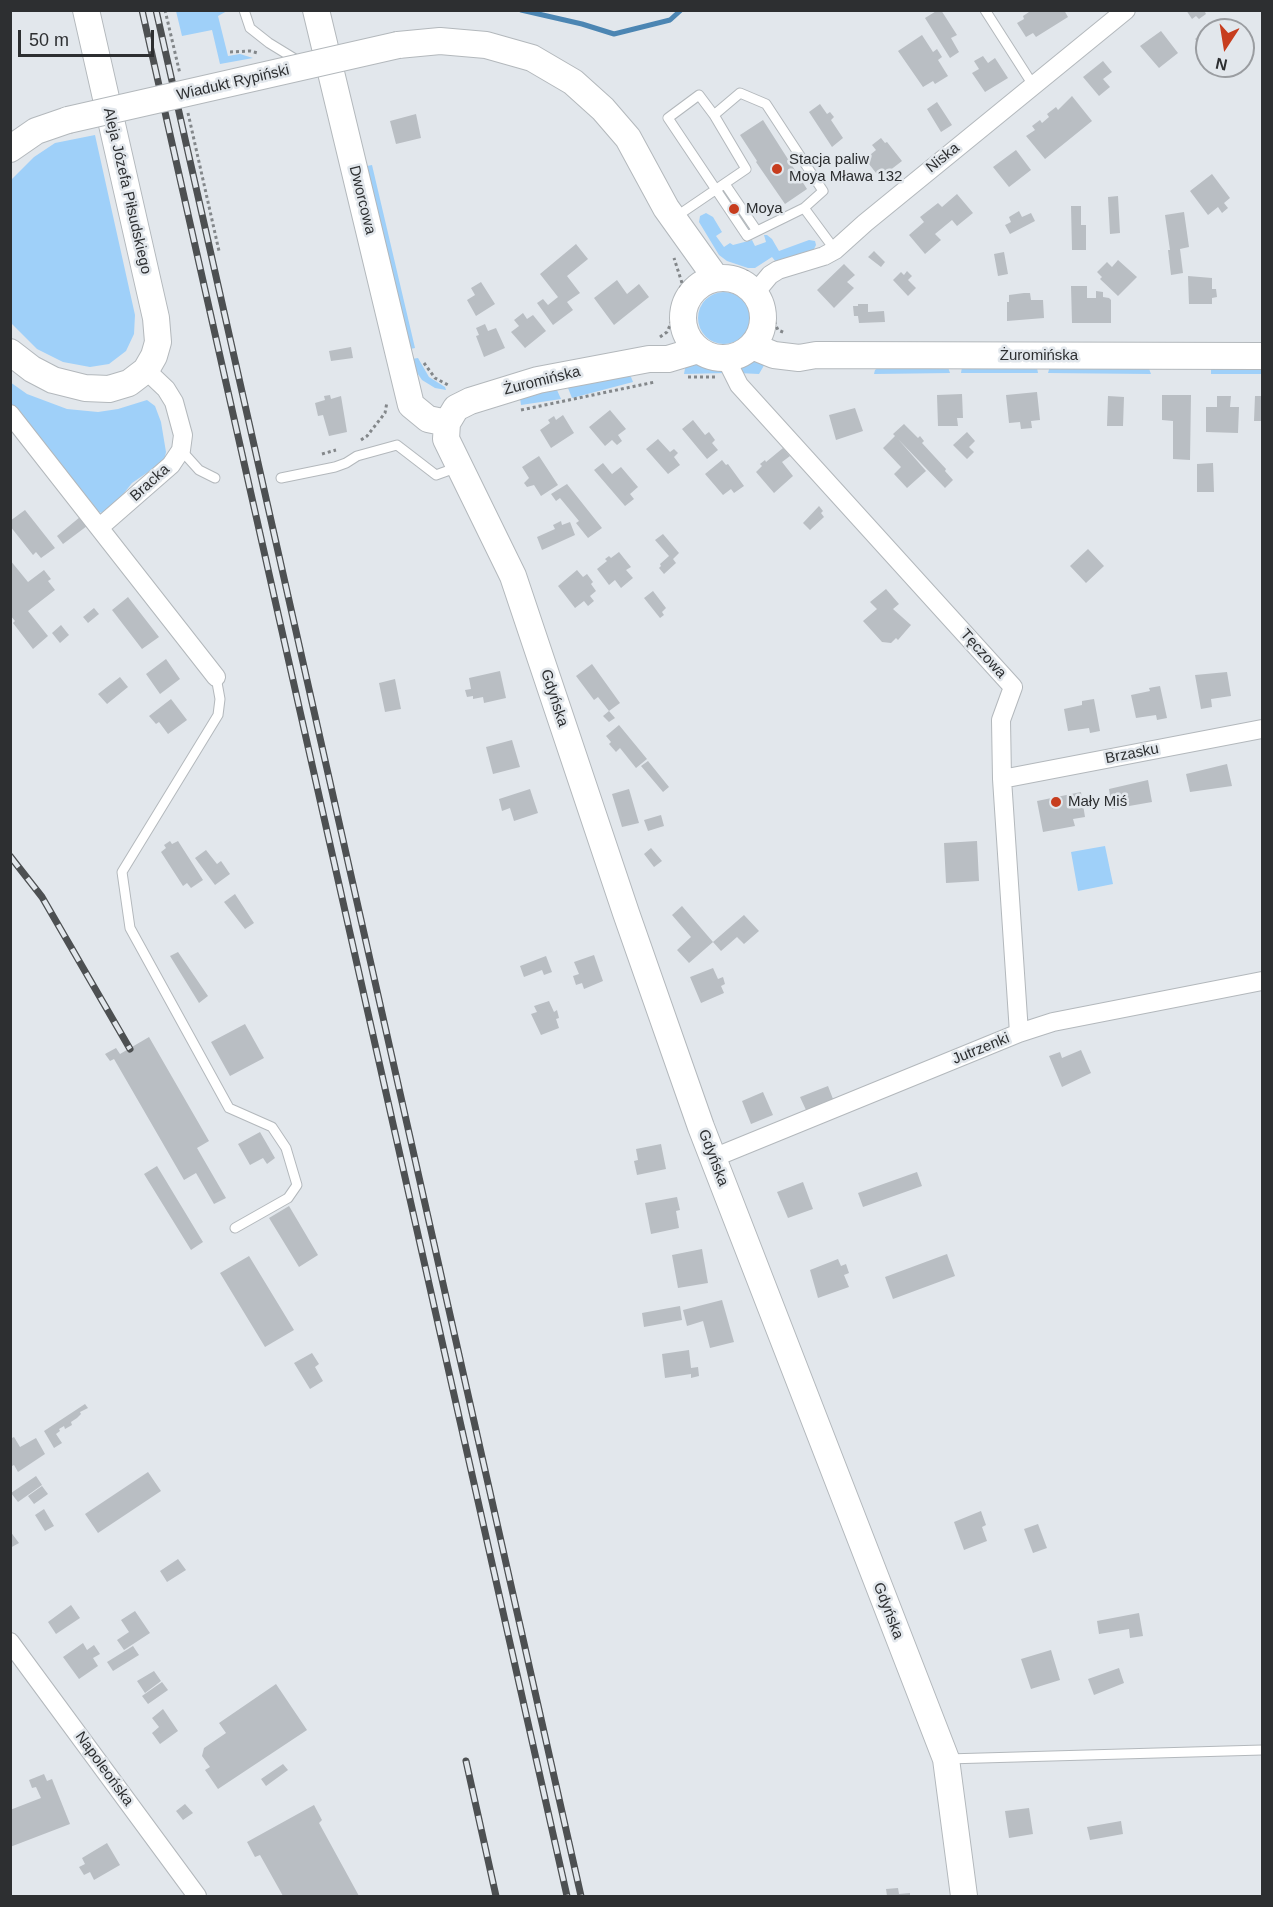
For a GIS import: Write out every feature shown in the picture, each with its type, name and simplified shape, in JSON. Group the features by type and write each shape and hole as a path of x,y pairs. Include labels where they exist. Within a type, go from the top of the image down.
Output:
{"main road":[{"name":"Aleja Józefa Piłsudskiego","path":"86,10 156,318 158,342 154,356 146,370"},
{"name":"Dworcowa","path":"316,10 398,391 428,419 451,415"},
{"name":"Wiadukt Rypiński","path":"10,149 36,131 69,120 398,45 440,41 486,45 532,58 573,82 603,109 628,138 706,283"},
{"path":"731,278 744,283 755,293 763,310 757,337 731,368 712,357 691,340 683,319 684,307 689,297 706,283 731,278"},
{"name":"Żuromińska","path":"757,337 774,355 799,358 816,355 1263,356"},
{"name":"Żuromińska","path":"451,415 470,401 538,380 668,359 691,340"},
{"path":"10,352 32,369 53,380 85,388 109,389 129,383 146,370"},
{"name":"Gdyńska","path":"451,415 446,439 513,576 630,924 713,1158 946,1759 964,1896"}],"street":[{"name":"Niska","path":"755,293 777,270 824,256 835,250 1126,10"},
{"name":"Tęczowa","path":"731,368 739,385 1012,687 1001,720 1002,779 1019,1034"},
{"name":"Bracka","path":"100,527 171,465 181,450 183,435 174,402 166,389 146,370"},
{"path":"10,414 216,677"},
{"name":"Brzasku","path":"1002,779 1263,729"},
{"name":"Jutrzenki","path":"713,1158 1053,1022 1263,981"},
{"name":"Napoleońska","path":"10,1642 197,1896"}],"lane":[{"path":"244,10 250,28 269,44 299,62 329,68"},
{"path":"985,10 1033,85"},
{"path":"670,213 716,190 746,169 714,115 699,95 668,118 716,190 747,236 804,208 823,191 766,104 740,93 714,115"},
{"path":"725,184 757,231"},
{"path":"804,208 835,250"},
{"path":"281,478 346,463 357,456 397,445 436,475 460,466"},
{"path":"181,450 199,470 215,478"},
{"path":"216,677 220,699 218,715 122,872 130,928 230,1108 272,1127 286,1148 297,1185 288,1198 235,1228"},
{"path":"946,1759 1263,1750"}],"path":[{"path":"165,10 181,79"},
{"path":"230,52 250,51 266,55"},
{"path":"186,102 219,252"},
{"path":"520,410 653,360 672,321 682,283 670,250"},
{"path":"678,377 731,368"},
{"path":"358,442 367,436 398,391"},
{"path":"322,469 319,455 339,450"}],"shaded area":[{"path":"176,11 227,11 218,16 228,56 240,54 253,58 220,64 212,30 182,36"},
{"path":"95,135 135,315 134,334 126,351 109,364 90,367 63,362 37,349 11,323 10,181 34,157 55,143"},
{"path":"372,165 415,348 410,349 367,166"},
{"path":"706,213 713,217 722,232 716,236 724,247 730,243 733,245 752,240 755,246 766,242 764,235 772,239 779,251 809,240 815,241 816,245 813,251 776,262 772,257 755,268 748,268 727,261 719,255 699,222 700,216"},
{"path":"719,292 729,292 743,299 750,318 743,337 729,344 719,344 709,340 702,333 698,323 698,313 702,303 709,296"},
{"path":"418,358 429,377 446,390 435,388 422,380 413,367 412,359"},
{"path":"749,360 766,362 759,374 738,373 741,363"},
{"path":"701,361 722,366 726,373 684,374 686,363"},
{"path":"880,366 948,367 950,373 874,374"},
{"path":"1050,366 1148,366 1151,374 1048,373"},
{"path":"1262,366 1262,374 1211,374 1211,368"},
{"path":"962,367 1037,368 1038,373 961,373"},
{"path":"625,375 631,377 633,382 572,398 568,388 569,385"},
{"path":"10,382 27,394 67,409 98,412 118,409 147,400 155,406 161,422 166,452 164,461 132,483 113,507 102,513 93,510 11,406"},
{"path":"553,388 557,390 561,399 521,405 520,398"},
{"path":"1105,846 1113,884 1078,891 1071,852"}],"building":[{"path":"941,10 957,35 951,38 959,52 950,58 925,18"},
{"path":"1032,10 1064,10 1068,17 1036,37 1033,33 1026,37 1017,23"},
{"path":"1186,10 1204,10 1206,14 1200,18 1196,16 1192,19"},
{"path":"1161,31 1178,53 1159,68 1140,46"},
{"path":"922,35 933,52 937,49 942,57 938,60 948,76 935,84 933,81 923,87 898,51"},
{"path":"983,56 988,63 995,58 1008,78 985,92 972,73 979,69 974,61"},
{"path":"1103,61 1112,72 1103,79 1110,87 1099,96 1083,77"},
{"path":"1072,96 1092,121 1045,159 1026,136 1035,130 1032,126 1040,120 1042,123 1049,117 1047,114 1056,107 1058,110"},
{"path":"937,102 952,125 941,132 927,109"},
{"path":"820,104 827,114 830,112 834,117 831,120 843,138 832,147 809,112"},
{"path":"416,114 421,138 396,144 390,121"},
{"name":"Stacja paliw Moya Mława 132","path":"763,120 807,189 785,204 740,135"},
{"path":"881,138 902,161 880,178 865,159 876,150 872,145"},
{"path":"1016,150 1031,170 1009,187 993,167"},
{"path":"1212,174 1230,198 1224,203 1228,208 1222,213 1218,207 1208,215 1190,191"},
{"path":"957,194 973,213 957,226 952,220 935,234 941,240 925,254 909,235 924,222 920,217 938,203 942,207"},
{"path":"1118,196 1120,233 1110,234 1108,197"},
{"path":"1071,206 1081,206 1081,225 1086,225 1086,250 1072,250"},
{"path":"1019,211 1022,217 1031,213 1035,221 1010,234 1005,225 1011,222 1009,217"},
{"path":"1184,212 1189,247 1180,249 1183,273 1171,275 1165,215"},
{"path":"576,244 588,259 567,276 580,293 567,302 573,310 553,325 537,303 543,299 548,305 558,297 540,274"},
{"path":"874,251 885,262 881,267 868,257"},
{"path":"1004,252 1008,274 998,276 994,254"},
{"path":"1118,260 1137,277 1118,296 1100,279 1102,277 1097,272 1107,262 1112,267"},
{"path":"844,264 855,275 847,282 854,288 834,308 817,290"},
{"path":"907,271 912,276 908,280 916,288 908,296 893,280 901,272 904,275"},
{"path":"1188,276 1212,278 1212,289 1216,289 1217,297 1212,298 1212,304 1189,304"},
{"path":"617,280 627,294 639,284 649,297 614,325 594,298"},
{"path":"481,282 495,304 476,316 467,300 475,295 471,288"},
{"path":"1071,286 1087,286 1087,298 1096,298 1096,291 1103,292 1103,297 1111,300 1111,323 1072,323"},
{"path":"1030,293 1031,300 1043,300 1044,318 1007,321 1009,295"},
{"path":"858,304 868,304 868,312 884,311 885,322 859,323 858,316 854,316 853,306 858,306"},
{"path":"523,313 527,319 533,315 546,331 525,348 511,332 519,326 514,320"},
{"path":"485,324 488,331 496,328 505,348 484,357 476,336 479,335 476,328"},
{"path":"351,347 353,358 331,361 329,351"},
{"path":"1037,392 1040,420 1031,421 1032,428 1021,429 1020,422 1009,423 1006,395"},
{"path":"962,394 963,418 957,418 958,426 938,426 937,395"},
{"path":"330,395 331,399 341,396 347,432 329,436 323,415 318,416 315,403 325,400 324,396"},
{"path":"1162,395 1191,395 1190,460 1173,459 1173,421 1162,420"},
{"path":"1108,396 1124,397 1123,426 1107,426"},
{"path":"1217,396 1231,396 1230,407 1239,407 1238,433 1206,432 1206,407 1217,407"},
{"path":"1255,396 1262,396 1262,421 1254,421"},
{"path":"855,408 863,431 836,440 829,415"},
{"path":"610,410 626,429 618,435 622,441 617,445 612,440 605,446 589,427"},
{"path":"563,415 574,433 551,448 540,430 550,423 548,420 554,416 556,420"},
{"path":"693,420 705,435 709,432 715,440 712,443 718,450 707,459 682,429"},
{"path":"904,424 918,438 920,436 924,441 922,443 946,469 945,471 953,480 945,488 898,439 926,471 907,488 894,474 901,467 883,448"},
{"path":"967,432 975,441 969,447 974,452 967,459 953,445"},
{"path":"658,439 670,452 674,449 678,453 674,457 680,465 668,474 646,449"},
{"path":"783,448 790,456 782,462 793,476 774,493 756,472 762,466 760,464"},
{"path":"539,456 558,485 541,496 534,485 527,487 524,483 529,478 522,467"},
{"path":"722,460 726,465 728,464 744,486 734,493 731,489 723,495 705,474"},
{"path":"603,463 612,474 621,467 638,487 630,494 634,499 625,506 594,470"},
{"path":"1213,463 1214,492 1197,492 1197,464"},
{"path":"567,484 602,528 588,538 576,523 579,521 560,498 556,501 551,494"},
{"path":"819,506 824,517 810,530 803,523"},
{"path":"25,510 55,548 41,558 36,552 33,555 10,526 10,521"},
{"path":"80,517 87,526 63,544 57,536"},
{"path":"561,521 562,525 570,522 575,535 542,550 537,537 555,529 553,525"},
{"path":"663,534 679,553 673,559 676,563 664,574 659,568 660,564 669,556 655,540"},
{"path":"1088,549 1104,566 1086,583 1070,566"},
{"path":"619,552 631,567 626,570 633,578 621,588 615,580 609,585 597,569 607,561 605,559"},
{"path":"10,560 28,582 44,570 55,590 28,611 48,636 33,649 13,623 15,621 10,615"},
{"path":"577,570 583,577 587,574 596,591 590,596 594,601 588,606 584,601 575,608 558,586"},
{"path":"886,589 899,604 893,609 911,625 898,640 896,638 891,643 882,642 863,621 877,609 870,602"},
{"path":"653,591 666,608 662,612 664,615 660,618 644,598"},
{"path":"128,597 159,637 142,649 112,610"},
{"path":"94,608 99,614 88,623 83,617"},
{"path":"61,625 69,635 60,643 52,633"},
{"path":"166,659 180,679 160,694 146,674"},
{"path":"592,664 620,703 609,711 598,697 594,700 576,676"},
{"path":"500,671 506,698 484,703 483,697 473,699 473,696 467,697 465,690 471,689 469,678"},
{"path":"1227,672 1231,696 1211,699 1212,707 1201,709 1195,675"},
{"path":"120,677 128,687 107,704 98,694"},
{"path":"395,679 401,709 385,712 379,683"},
{"path":"1160,686 1167,718 1157,720 1156,715 1136,718 1131,695 1150,691 1149,688"},
{"path":"171,699 187,720 168,734 159,722 156,724 149,716"},
{"path":"1094,699 1100,731 1090,733 1089,728 1068,731 1064,709 1082,705 1082,701"},
{"path":"609,711 615,718 609,722 603,716"},
{"path":"619,725 647,759 636,768 620,748 616,752 609,744 611,742 606,736"},
{"path":"512,740 520,767 493,774 486,747"},
{"path":"648,761 669,787 663,792 641,766"},
{"path":"1227,764 1232,786 1190,792 1186,774"},
{"path":"1148,780 1152,802 1112,809 1109,789"},
{"path":"530,789 538,813 514,821 510,808 502,811 499,799"},
{"path":"629,789 639,823 622,827 612,794"},
{"path":"1081,792 1085,817 1073,819 1075,826 1043,832 1037,801"},
{"path":"661,815 664,826 648,831 644,820"},
{"path":"170,841 172,844 178,841 203,880 191,888 187,883 183,886 161,852 166,848 164,845"},
{"path":"977,841 979,881 946,883 944,843"},
{"path":"651,848 662,861 654,867 644,854"},
{"path":"206,850 217,864 221,861 230,874 215,885 195,858"},
{"path":"235,894 254,923 245,929 224,902"},
{"path":"682,906 713,942 689,963 677,950 691,937 672,915"},
{"path":"744,915 759,931 744,944 737,937 721,951 713,942"},
{"path":"178,952 208,996 199,1003 170,956"},
{"path":"594,955 603,981 584,989 582,983 576,985 573,976 579,974 574,962"},
{"path":"546,956 552,972 544,975 542,970 524,977 520,966"},
{"path":"713,968 718,979 723,977 725,984 721,986 724,993 701,1003 690,977"},
{"path":"549,1001 554,1012 557,1010 559,1018 556,1019 559,1028 541,1035 531,1014 537,1012 534,1006"},
{"path":"245,1024 264,1058 230,1076 211,1042"},
{"path":"149,1037 209,1141 197,1148 226,1198 214,1204 196,1173 184,1180 114,1059 110,1061 105,1054 116,1048 120,1054"},
{"path":"1081,1050 1091,1073 1062,1087 1049,1056 1060,1052 1062,1058"},
{"path":"828,1086 833,1099 806,1110 800,1097"},
{"path":"763,1092 773,1115 751,1124 742,1101"},
{"path":"260,1132 275,1158 267,1164 263,1158 250,1165 238,1144"},
{"path":"661,1144 666,1169 637,1175 634,1161 638,1160 636,1149"},
{"path":"157,1166 203,1242 191,1250 144,1174"},
{"path":"917,1172 922,1186 863,1207 858,1193"},
{"path":"803,1182 813,1209 788,1218 777,1192"},
{"path":"677,1197 680,1210 676,1211 679,1228 651,1234 645,1203"},
{"path":"289,1206 318,1255 299,1267 269,1218"},
{"path":"702,1249 708,1283 678,1288 672,1255"},
{"path":"947,1254 955,1276 893,1299 885,1277"},
{"path":"249,1256 294,1330 265,1347 220,1273"},
{"path":"838,1259 841,1266 846,1264 849,1273 844,1275 849,1287 818,1298 810,1270"},
{"path":"722,1300 734,1342 710,1348 703,1321 687,1326 683,1310"},
{"path":"680,1306 682,1320 644,1327 642,1313"},
{"path":"689,1350 691,1368 698,1367 699,1376 691,1378 691,1374 665,1378 662,1354"},
{"path":"312,1353 319,1364 315,1367 323,1381 310,1389 294,1363"},
{"path":"85,1404 88,1408 80,1412 81,1414 71,1422 72,1425 59,1429 60,1431 56,1434 62,1443 54,1448 44,1431"},
{"path":"14,1437 20,1447 36,1438 45,1454 18,1472 14,1465 10,1467 10,1439"},
{"path":"148,1472 161,1491 98,1533 85,1514"},
{"path":"36,1476 42,1485 18,1502 11,1493"},
{"path":"42,1486 48,1494 34,1504 28,1496"},
{"path":"44,1509 54,1526 45,1531 35,1515"},
{"path":"981,1511 986,1525 982,1527 987,1541 964,1550 954,1522"},
{"path":"1038,1524 1047,1548 1033,1553 1024,1529"},
{"path":"10,1531 19,1543 10,1548"},
{"path":"178,1559 186,1570 167,1582 160,1571"},
{"path":"71,1605 80,1618 56,1634 48,1622"},
{"path":"135,1611 150,1633 124,1650 117,1640 129,1632 121,1620"},
{"path":"1139,1613 1143,1636 1130,1638 1129,1629 1099,1634 1097,1621"},
{"path":"83,1643 87,1650 94,1645 100,1654 93,1658 98,1666 79,1679 63,1657"},
{"path":"133,1646 139,1655 113,1671 107,1662"},
{"path":"1051,1650 1060,1680 1031,1689 1021,1659"},
{"path":"1119,1668 1124,1683 1094,1695 1088,1679"},
{"path":"154,1671 161,1681 145,1693 137,1681"},
{"path":"162,1682 168,1690 148,1704 142,1696"},
{"path":"276,1684 307,1730 218,1789 205,1770 210,1767 202,1756 204,1748 226,1733 219,1723"},
{"path":"163,1709 178,1731 160,1744 152,1733 159,1727 152,1718"},
{"path":"283,1764 288,1770 266,1786 261,1779"},
{"path":"44,1774 47,1781 52,1779 70,1824 10,1847 10,1810 41,1798 36,1787 32,1788 29,1780"},
{"path":"185,1804 193,1813 183,1820 176,1811"},
{"path":"314,1805 322,1820 319,1823 359,1896 283,1896 260,1855 255,1857 247,1842"},
{"path":"1029,1808 1033,1834 1009,1838 1005,1811"},
{"path":"1121,1821 1123,1834 1090,1840 1087,1827"},
{"path":"107,1843 120,1865 94,1880 90,1872 84,1875 79,1867 85,1864 82,1858"},
{"path":"898,1888 899,1894 910,1893 910,1896 887,1896 886,1889"}],"waterway":[{"path":"521,10 614,34 670,20 681,10"}],"railway":[{"path":"142,10 567,1896"},
{"path":"156,10 581,1896"},
{"path":"10,856 42,897 130,1049"},
{"path":"466,1761 496,1896"}],"place":[{"name":"Stacja paliw Moya Mława 132","path":"777,169"},
{"name":"Moya","path":"734,209"},
{"name":"Mały Miś","path":"1056,802"}]}
